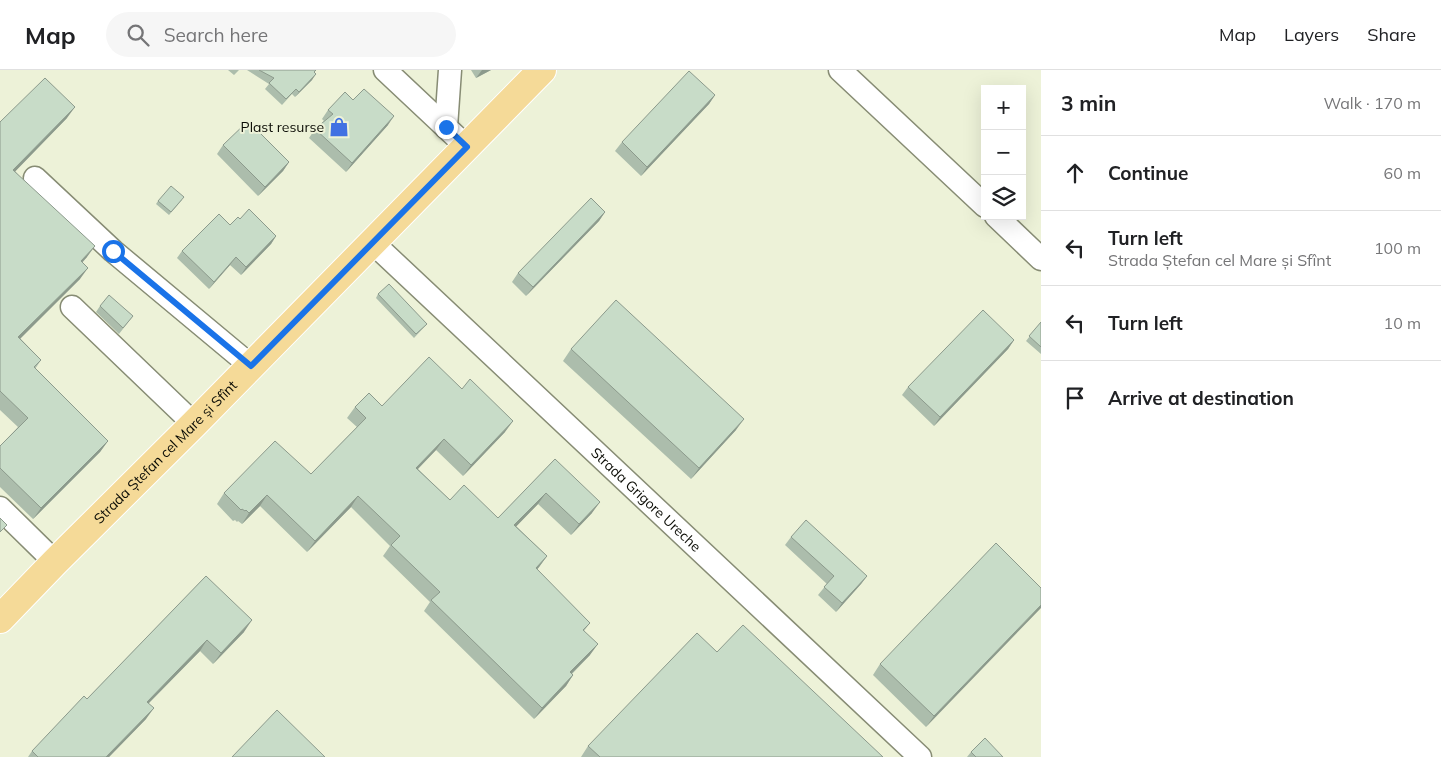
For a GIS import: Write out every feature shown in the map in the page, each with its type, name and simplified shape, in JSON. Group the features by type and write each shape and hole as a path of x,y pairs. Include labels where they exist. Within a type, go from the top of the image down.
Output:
{"main road":[{"name":"Strada Ștefan cel Mare și Sfînt","path":"0,619 542,70"}],"street":[{"path":"385,70 467,147"},
{"path":"446,127 450,70"},
{"path":"840,70 981,202"},
{"path":"34,178 113,251 251,366"},
{"path":"1000,220 1041,259"},
{"name":"Strada Grigore Ureche","path":"372,242 920,757"},
{"path":"72,307 194,424"},
{"path":"0,508 55,562"}],"building":[{"path":"259,70 316,70 314,72 316,74 299,92 296,89 286,99 269,83 274,78"},
{"path":"689,71 715,95 647,167 622,142"},
{"path":"45,78 75,107 13,170 95,246 81,261 88,268 18,337 41,360 34,367 108,441 41,508 0,468 0,446 28,418 0,391 0,122"},
{"path":"364,89 394,116 352,163 315,129 333,114 328,110 345,92 353,100"},
{"path":"248,121 289,162 265,187 223,145"},
{"path":"171,186 184,197 171,212 158,201"},
{"path":"591,198 605,212 533,287 518,273"},
{"path":"249,209 276,236 246,267 236,257 214,282 182,251 219,214 230,225 238,217 240,219"},
{"path":"389,284 427,324 416,334 378,294"},
{"path":"109,295 133,316 123,328 100,306"},
{"path":"616,300 744,419 699,468 571,349"},
{"path":"983,310 1014,340 940,417 908,387"},
{"path":"1041,322 1041,347 1029,336"},
{"path":"429,357 462,389 470,379 513,421 471,465 444,439 416,468 450,500 464,485 498,518 555,459 600,502 579,524 546,493 514,525 547,556 536,568 590,623 583,630 598,644 570,672 573,675 542,708 431,600 440,592 391,545 400,536 358,496 315,541 267,495 249,513 246,510 241,510 224,493 275,441 311,474 366,418 355,407 369,393 382,406"},
{"path":"0,518 7,525 0,532"},
{"path":"806,520 867,576 842,603 824,587 834,576 791,537"},
{"path":"996,543 1041,588 1041,605 934,716 880,664"},
{"path":"206,576 252,620 221,653 207,640 147,702 154,708 106,757 38,757 32,751 84,696 87,699"},
{"path":"743,625 883,757 600,757 588,746 697,633 717,652"},
{"path":"277,710 325,757 232,757"},
{"path":"985,738 1003,757 976,757 971,752"}],"place":[{"name":"Plast resurse","path":"339,127"}],"route":[{"path":"113,251 251,366 467,147 446,127"}]}
